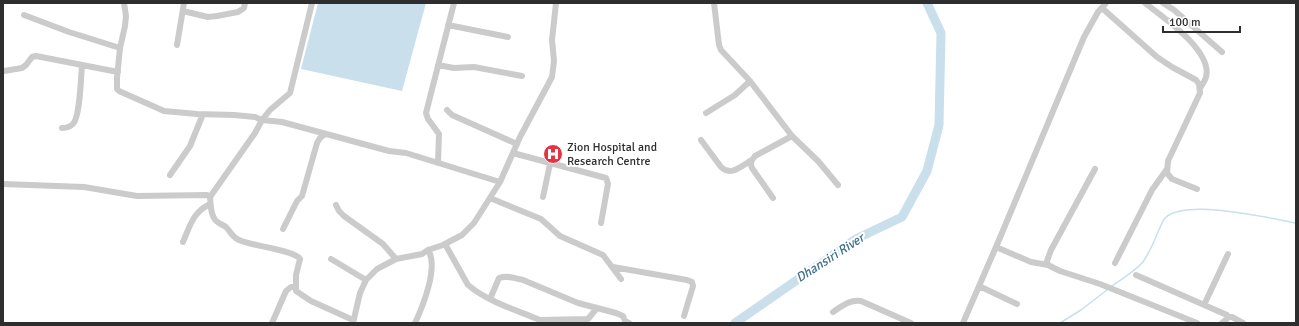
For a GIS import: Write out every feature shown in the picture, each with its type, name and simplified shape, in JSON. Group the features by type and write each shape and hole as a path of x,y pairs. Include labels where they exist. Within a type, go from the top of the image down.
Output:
{"street":[{"path":"124,3 126,21 120,48 117,84 119,91 164,111 234,115 282,122 389,151 406,153 500,182"},
{"path":"176,45 184,3"},
{"path":"183,11 208,17 217,16 238,12 244,8 245,3"},
{"path":"183,242 198,212 210,200 255,133 262,120 270,110 290,93 312,3"},
{"path":"438,164 439,134 428,119 426,113 454,3"},
{"path":"3,184 84,187 137,196 207,195 210,200 210,208 214,220 227,228 234,238 245,243 288,252 299,256 300,262 296,275 296,291 311,301 353,322 360,293 366,280 378,269 396,259 422,254 462,235 474,223 490,198 500,182 517,144 552,76 554,61 552,40 556,3"},
{"path":"714,3 719,45 721,50 750,81 792,136 818,161 838,185"},
{"path":"1146,3 1195,45 1201,54 1205,62 1206,78 1200,88"},
{"path":"1163,3 1174,10 1222,52"},
{"path":"963,323 1084,37 1098,12 1104,6 1157,57 1196,80 1199,84 1200,93 1168,161 1167,169 1167,173 1172,179 1197,189"},
{"path":"24,16 120,48"},
{"path":"448,25 508,37"},
{"path":"4,71 22,68 32,57 36,56 118,72"},
{"path":"62,128 70,126 75,122 79,104 82,65"},
{"path":"438,65 454,68 474,67 522,76"},
{"path":"706,113 735,95 750,81"},
{"path":"447,110 452,115 517,144"},
{"path":"170,176 190,146 203,114"},
{"path":"283,229 297,201 302,196 317,143 324,134"},
{"path":"701,140 724,171 728,172 752,160 755,156 792,136"},
{"path":"513,153 606,178 608,184 601,223"},
{"path":"752,160 752,168 773,198"},
{"path":"543,198 550,164"},
{"path":"1048,265 1047,261 1051,250 1095,169"},
{"path":"1115,263 1152,190 1167,169"},
{"path":"490,198 541,219 560,236 603,255 621,279"},
{"path":"336,205 344,216 383,244 396,259"},
{"path":"445,244 468,285 474,290 490,299 541,322 588,319 597,308"},
{"path":"996,247 1031,262 1048,265 1060,271 1100,284 1196,323"},
{"path":"415,323 424,302 430,278 431,256 428,250"},
{"path":"1204,305 1228,254"},
{"path":"331,259 366,280"},
{"path":"613,267 692,282 693,286 684,316"},
{"path":"1136,275 1229,317 1232,317 1242,323"},
{"path":"490,299 499,278 504,277 523,280 578,303 616,313 623,316 625,321 630,323"},
{"path":"979,286 1017,304"},
{"path":"272,323 286,291 291,287 295,288"},
{"path":"833,312 848,302 856,300 911,323"},
{"path":"1222,323 1229,317"}],"water":[{"path":"318,3 426,3 402,91 301,69"}],"waterway":[{"name":"Dhansiri River","path":"735,323 856,239 902,217 927,171 939,125 941,33 927,3"},
{"path":"1112,286 1143,262 1165,218 1176,212 1209,209 1248,214 1296,223"},
{"path":"1060,323 1081,310 1107,290"},
{"name":"Dhansiri River","path":"738,320 744,323"}],"place":[{"name":"Zion Hospital and Research Centre","path":"553,154"}]}
